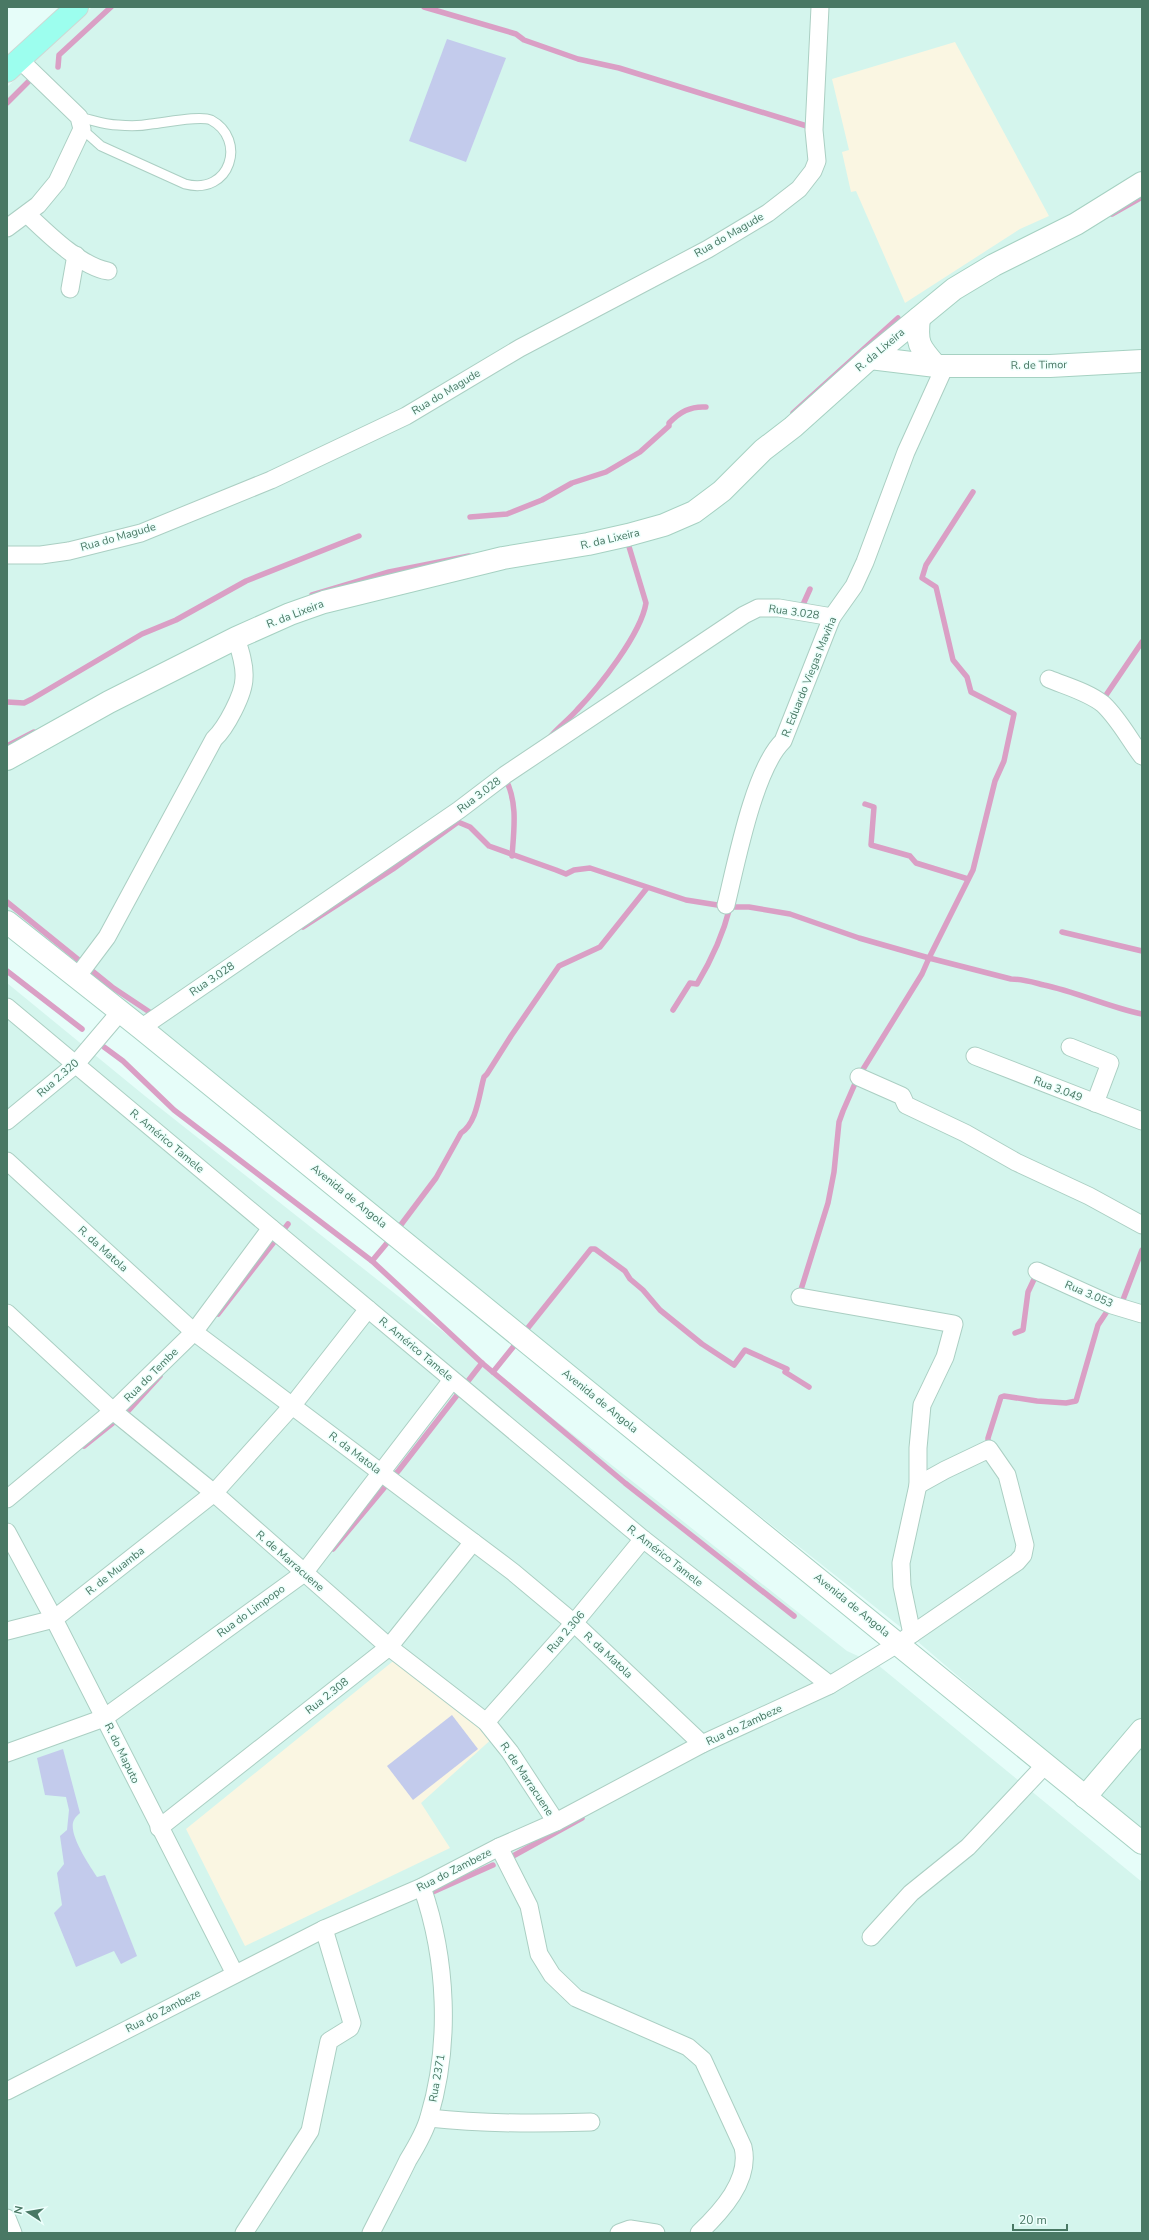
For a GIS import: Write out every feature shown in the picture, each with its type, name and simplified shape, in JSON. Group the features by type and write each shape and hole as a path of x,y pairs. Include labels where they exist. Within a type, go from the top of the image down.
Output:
{"main road":[{"path":"13,66 77,7"}],"street":[{"name":"Rua do Magude","path":"7,555 41,555 69,551 141,533 271,480 406,416 520,348 708,249 768,213 799,189 813,171 817,161 814,130 820,7"},
{"path":"7,228 38,205 58,182 81,123 13,66"},
{"name":"R. da Lixeira","path":"7,759 109,702 236,638 290,614 324,602 503,558 588,544 664,526 694,512 722,491 763,450 793,427 870,358 954,289 994,265 1076,224 1142,183"},
{"path":"27,214 76,255 95,267 108,270"},
{"path":"70,289 76,255"},
{"path":"919,318 917,337 923,352 940,366"},
{"name":"R. de Timor","path":"870,358 940,366 1050,366 1142,361"},
{"name":"R. Eduardo Viegas Maviha","path":"726,905 750,808 775,749 783,741 832,617 854,586 865,562 940,366"},
{"name":"Rua 3.028","path":"141,1028 459,810 505,776 744,615 758,608 779,608 832,617"},
{"path":"77,977 107,937 189,784 214,740 220,733 237,700 245,678 236,638"},
{"path":"1049,679 1079,691 1102,704 1123,728 1142,756"},
{"name":"Avenida de Angola","path":"7,922 905,1639 1046,1764 1142,1843"},
{"name":"R. Américo Tamele","path":"7,1007 643,1539 830,1685"},
{"name":"Rua 2.320","path":"7,1121 75,1065 120,1012"},
{"path":"1070,1047 1110,1063 1096,1103"},
{"name":"Rua 3.049","path":"975,1056 1142,1121"},
{"path":"859,1077 902,1096 906,1105 966,1133 1016,1162 1088,1196 1142,1225"},
{"name":"R. da Matola","path":"7,1161 194,1332 513,1572 574,1623 702,1744"},
{"name":"Rua do Tembe","path":"7,1499 113,1411 194,1332 271,1228"},
{"name":"Rua 3.053","path":"1036,1271 1112,1304 1142,1314"},
{"path":"800,1297 954,1324 945,1357 922,1405 918,1448 918,1485 901,1563 905,1639"},
{"name":"R. de Muamba","path":"7,1631 54,1619 214,1493 292,1406 368,1309"},
{"name":"R. de Marracuene","path":"7,1313 113,1411 214,1493 389,1647 486,1722 510,1752 556,1822"},
{"name":"Rua do Limpopo","path":"7,1753 104,1718 304,1573 452,1380"},
{"name":"Rua do Zambeze","path":"7,2091 324,1929 422,1887 499,1847 556,1822 702,1744 830,1685 905,1639 1017,1562 1023,1555 1025,1545 1011,1486 1007,1475 990,1450 944,1470 918,1485"},
{"name":"R. do Maputo","path":"7,1532 54,1619 159,1828 235,1974"},
{"name":"Rua 2.306","path":"486,1722 574,1623 643,1539"},
{"name":"Rua 2.308","path":"159,1828 389,1647 473,1542"},
{"path":"1085,1797 1142,1730"},
{"path":"871,1937 911,1893 968,1847 1046,1764"},
{"path":"499,1847 528,1906 539,1954 552,1975 576,1998 688,2047 703,2060 743,2147 746,2157 745,2169 723,2210 699,2233"},
{"name":"Rua 2371","path":"370,2233 429,2118 442,2060 443,2022 439,1962 433,1918 422,1887"},
{"path":"244,2233 310,2131 329,2041 350,2028 352,2023 324,1929"},
{"path":"429,2118 464,2122 540,2124 592,2122"},
{"path":"7,2218 13,2233"},
{"path":"619,2233 630,2229 656,2233"}],"lane":[{"path":"180,119 210,120 226,132 230,146 231,158 225,174 214,184 197,187 185,184 101,146 81,123 117,126 150,125 180,119"}],"shaded area":[{"path":"92,7 1142,7 1142,1834 903,1629 7,920 7,87"},
{"path":"447,39 506,58 466,162 409,141"},
{"path":"955,42 1049,216 1020,229 905,303 856,191 851,192 842,152 849,150 832,79"},
{"path":"7,983 145,1096 847,1651 878,1665 1142,1882 1142,2233 7,2233"},
{"path":"397,1658 495,1736 421,1803 450,1848 245,1946 186,1829"},
{"path":"452,1715 478,1749 413,1800 387,1766"},
{"path":"63,1749 80,1813 74,1819 73,1826 76,1841 97,1877 105,1875 137,1956 121,1964 114,1951 76,1967 54,1913 62,1905 57,1873 64,1864 60,1836 67,1830 69,1810 66,1797 45,1795 37,1758"}],"waterway":[{"path":"58,67 59,55 111,7"},
{"path":"424,7 516,34 524,40 578,59 619,68 810,127"},
{"path":"7,103 34,76"},
{"path":"1112,214 1142,197"},
{"path":"793,413 898,318"},
{"path":"470,517 507,514 542,500 572,483 606,472 640,452 681,413 690,409 706,407"},
{"path":"303,927 393,869 458,822 470,827 489,846 566,874 574,870 590,868 686,900 730,907 749,907 790,914 859,938 929,958 973,870 995,781 1004,761 1014,714 971,692 967,677 953,660 936,587 922,578 926,565 973,492"},
{"path":"7,702 24,703 142,634 176,620 246,581 359,536"},
{"path":"551,736 586,700 618,660 643,616 646,603 627,540"},
{"path":"312,595 389,572 469,556"},
{"path":"801,609 810,589"},
{"path":"1102,701 1142,642"},
{"path":"7,746 34,732"},
{"path":"505,778 512,797 514,816 512,856"},
{"path":"865,804 874,807 871,845 910,856 916,863 968,879"},
{"path":"397,1230 436,1178 461,1133 471,1122 477,1108 484,1077 559,966 600,947 647,888"},
{"path":"7,902 112,987 154,1015"},
{"path":"673,1010 690,983 697,984 702,975 720,937 730,907"},
{"path":"1062,932 1142,951"},
{"path":"799,1296 828,1203 834,1172 839,1122 843,1111 857,1079 922,974 929,958 1011,979 1028,981 1056,988 1117,1008 1142,1014"},
{"path":"7,971 82,1029"},
{"path":"104,1047 123,1061 174,1110 372,1261 482,1363 625,1483 794,1616"},
{"path":"218,1314 288,1224"},
{"path":"372,1261 392,1237"},
{"path":"523,1334 591,1249 595,1249 625,1271 630,1279 643,1290 660,1310 702,1344 734,1365 745,1350 787,1369 785,1372 809,1387"},
{"path":"1121,1305 1142,1250"},
{"path":"1015,1333 1023,1330 1028,1292 1037,1273"},
{"path":"988,1448 988,1438 1001,1397 1004,1396 1037,1401 1066,1403 1076,1401 1098,1325 1110,1307"},
{"path":"493,1372 518,1341"},
{"path":"333,1549 399,1470 482,1363"},
{"path":"84,1446 129,1410 160,1376"},
{"path":"513,1856 582,1818"},
{"path":"426,1895 493,1865"}]}
